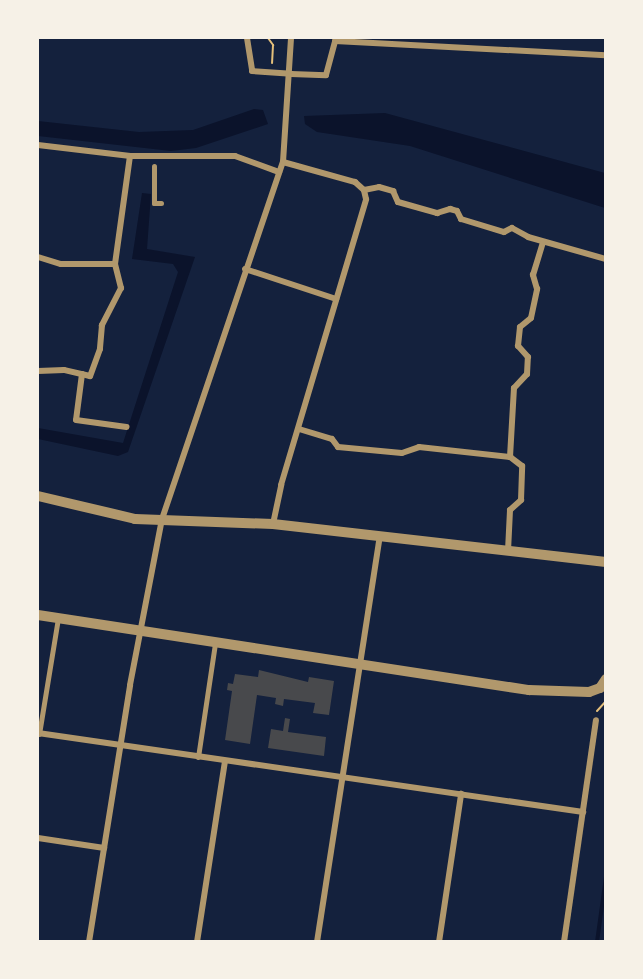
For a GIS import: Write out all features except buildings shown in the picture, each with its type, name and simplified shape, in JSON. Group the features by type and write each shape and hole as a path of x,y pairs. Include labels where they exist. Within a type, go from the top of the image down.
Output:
{"street":[{"path":"248,38 252,71 291,74 326,75 334,41 606,55"},
{"path":"89,942 120,746 162,519 244,269 283,162 291,74 291,38"},
{"path":"38,145 130,156 235,156 279,172"},
{"path":"38,371 90,376 100,349 102,325 118,298 120,288 115,264 130,156"},
{"path":"273,525 366,199 364,190 354,182 283,162"},
{"path":"154,166 154,203 161,203"},
{"path":"364,190 380,187 393,191 398,202 437,213 450,209 457,211 461,219 504,232 512,228 543,242 606,260"},
{"path":"510,457 514,388 527,374 528,357 518,346 520,327 531,318 537,290 533,275 543,242"},
{"path":"38,257 61,264 115,264"},
{"path":"244,269 336,299"},
{"path":"82,374 76,420 127,427"},
{"path":"299,429 332,439 338,447 402,453 419,447 510,457 522,466 522,489 521,500 510,510 507,551"},
{"path":"38,496 106,515 273,525 380,535 606,562"},
{"path":"317,942 380,535"},
{"path":"38,615 529,690 595,690 606,679"},
{"path":"58,618 38,734 583,812"},
{"path":"198,757 216,643"},
{"path":"564,942 596,720"},
{"path":"198,942 225,761"},
{"path":"439,942 461,794"},
{"path":"38,838 104,848"}],"path":[{"path":"268,38 273,45 272,67"},
{"path":"596,720 597,710 606,701"}],"water":[{"path":"254,109 263,110 268,124 196,148 171,151 38,136 38,121 139,132 193,130"},
{"path":"385,113 605,173 605,208 410,146 317,132 305,124 304,116"},
{"path":"142,193 151,194 147,249 195,257 128,452 118,456 38,439 38,428 123,443 178,272 173,264 132,259"}],"waterway":[{"path":"597,942 606,877"}]}
